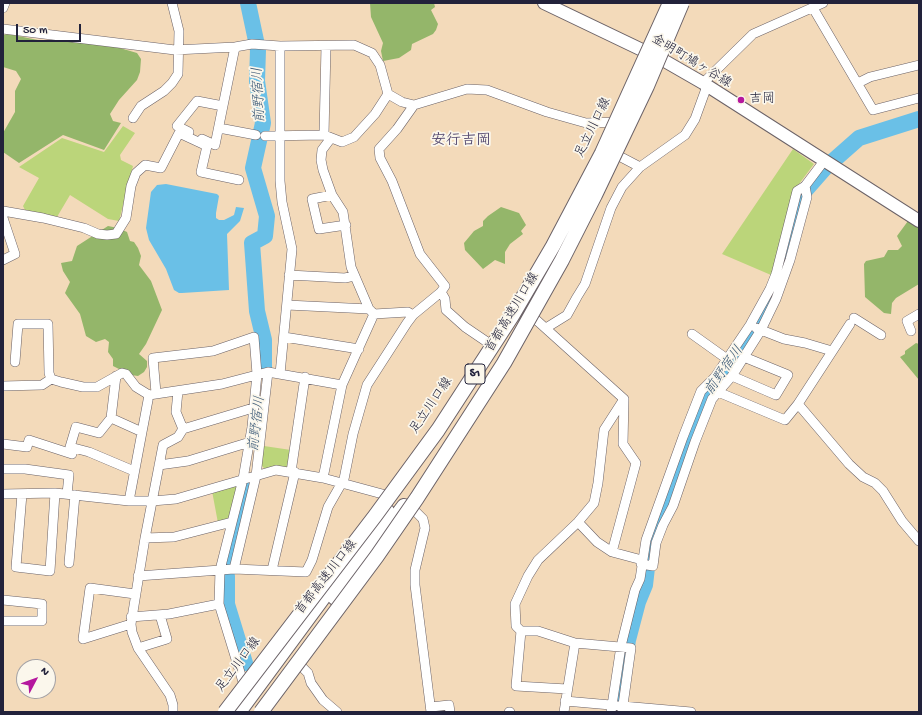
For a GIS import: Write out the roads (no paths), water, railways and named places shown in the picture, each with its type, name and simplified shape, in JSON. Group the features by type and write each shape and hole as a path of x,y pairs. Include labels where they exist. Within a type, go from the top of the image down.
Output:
{"highway":[{"name":"首都高速川口線","path":"226,712 375,516 429,442 456,404 512,316 553,246 602,153 670,3"},
{"name":"首都高速川口線","path":"262,712 408,511 504,363 562,260 595,195 647,86 682,3"},
{"path":"251,712 366,548 398,496 437,425"},
{"path":"239,712 366,548 460,440"}],"main road":[{"name":"金明町鳩ヶ谷線","path":"544,3 663,60 919,221"},
{"name":"足立川口線","path":"221,712 386,495 437,425 490,344 572,204 614,121 666,3"},
{"path":"262,712 415,511 460,440 565,266 636,123 686,3"}],"street":[{"path":"3,8 5,3"},
{"path":"133,118 141,106 164,91 178,74 179,31 172,3"},
{"path":"546,328 567,315 585,284 611,208 622,187 640,167 685,134 695,119 705,85 753,34 823,3"},
{"path":"813,8 873,110 919,98"},
{"path":"3,29 179,50 235,47 257,44 280,46 326,46 354,44 372,53 380,65 388,94 402,102 414,105 467,89 487,90 547,112 586,123 614,121 636,123"},
{"path":"280,46 281,137 279,161 282,202 292,249 280,374"},
{"path":"323,478 342,385 359,349 372,312 354,276 351,267 343,212 332,195 321,160 322,150 327,136 326,46"},
{"path":"223,106 197,101 177,126 215,145 219,128 235,47"},
{"path":"858,83 870,77 919,65"},
{"path":"219,128 281,137 327,136 342,142 354,137 375,114 388,94"},
{"path":"138,576 234,569 306,572 312,560 328,507 344,479 353,434 367,385 413,315 441,292 445,286 420,254 392,181 380,158 378,149 397,129 414,105"},
{"path":"3,211 43,218 84,228 98,234 116,234 126,218 131,186 136,172 145,165 161,168 179,133 207,146 201,172 239,180"},
{"path":"619,156 640,167"},
{"path":"611,708 621,646 635,590 640,579 641,562 646,540 683,437 701,391 715,377 727,360 750,324 776,274 797,191 805,186 824,161"},
{"path":"578,522 597,542 612,552 653,566 656,543 662,524 673,506 695,442 712,399 732,376 761,330 776,298 790,260 807,197 805,186"},
{"path":"332,195 312,199 319,228 346,225"},
{"path":"3,218 15,254 3,260"},
{"path":"289,275 345,278 354,276"},
{"path":"441,292 445,299 446,310 464,327 490,344"},
{"path":"286,305 372,312 408,312 413,315"},
{"path":"911,331 908,321 919,314"},
{"path":"533,317 624,399 623,444 636,463 612,552"},
{"path":"718,392 785,420 798,404 852,321 881,335"},
{"path":"15,362 18,324 48,324 51,379"},
{"path":"750,324 784,339 805,343 832,351"},
{"path":"692,334 727,360"},
{"path":"129,501 142,432 152,394 152,358 213,351 254,337 257,374 250,442 243,479 220,570 219,604 243,682"},
{"path":"284,337 359,349"},
{"path":"732,376 776,395 788,375 744,357"},
{"path":"3,386 42,384 51,379 83,387 97,387 122,373 126,374 136,387 152,394 222,384 268,372 305,377 342,385"},
{"path":"234,569 256,476 268,372"},
{"path":"116,376 111,418 99,433 76,427 70,447 89,452 134,471"},
{"path":"272,570 293,472 305,377"},
{"path":"178,391 176,412 183,429"},
{"path":"622,709 631,648 575,642 538,631 521,631 516,626 515,604 528,576 538,560 578,522 594,503 598,483 604,430 624,399"},
{"path":"798,404 849,464 863,477 875,482 883,491 902,521 919,541"},
{"path":"173,712 173,705 168,692 138,648 132,632 131,621 138,576 163,446 178,437 183,429 253,408"},
{"path":"111,418 142,432"},
{"path":"683,437 695,442"},
{"path":"3,444 27,447 29,440 72,454"},
{"path":"159,465 188,461 250,442"},
{"path":"3,469 25,469 69,476 71,494 69,563"},
{"path":"3,494 55,493 129,501 176,499 276,470 323,478 386,495"},
{"path":"22,494 16,567 50,571 55,493"},
{"path":"415,511 423,519 425,528 416,570 415,585 431,710 449,705 450,712"},
{"path":"145,538 174,536 232,522"},
{"path":"135,594 90,588 83,639 131,621 219,604"},
{"path":"3,600 42,604 42,621 3,621"},
{"path":"138,648 167,639 160,615"},
{"path":"521,631 516,686 567,689"},
{"path":"564,712 575,642"},
{"path":"299,664 308,673 311,683 323,700 336,712"},
{"path":"565,701 622,709 691,712"}],"water":[{"path":"166,184 217,194 219,196 216,218 219,220 224,220 234,215 236,207 244,208 240,221 227,234 229,290 179,293 174,290 166,269 149,240 146,228 151,192 157,185"}],"waterway":[{"name":"前野宿川","path":"248,3 258,50 257,81 263,123 253,168 267,216 265,236 252,243 257,311 264,340 264,368"},
{"name":"前野宿川","path":"617,712 628,640 638,602 645,585 650,541 679,459 707,395 736,358 753,330 777,284 803,193 825,168 859,138 919,119"},
{"name":"前野宿川","path":"230,562 249,485"},
{"name":"前野宿川","path":"227,576 227,604 245,663"}],"place":[{"name":"吉岡","path":"741,100"}],"district":[{"name":"安行吉岡","path":"461,142"}]}
